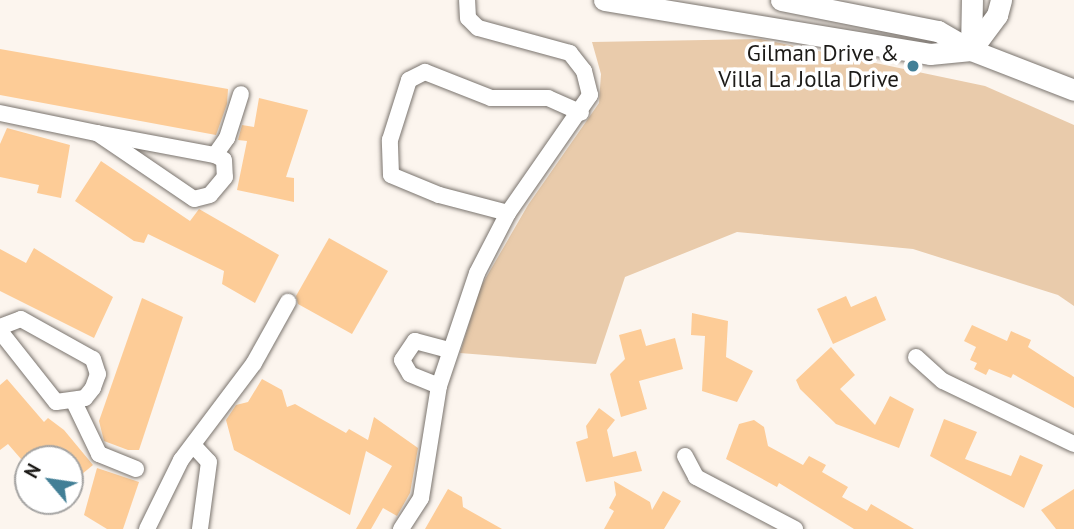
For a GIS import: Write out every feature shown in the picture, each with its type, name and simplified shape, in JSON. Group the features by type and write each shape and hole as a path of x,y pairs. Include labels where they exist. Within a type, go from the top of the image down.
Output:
{"main road":[{"path":"604,0 930,54 971,50 997,15 1001,0"},
{"path":"781,0 937,31 971,50 1074,90"},
{"path":"971,50 972,0"}],"street":[{"path":"401,529 421,498 439,386 448,350 477,273 508,213 581,113 589,83 569,53 478,28 468,18 467,0"},
{"path":"508,213 416,188 391,175 390,140 409,80 425,72 491,98 548,98 581,113"},
{"path":"215,155 227,138 241,93"},
{"path":"0,113 215,155 224,160 225,177 210,195 194,199 155,177 97,133"},
{"path":"147,529 193,445 254,363 288,302"},
{"path":"21,319 93,359 99,374 93,388 74,402 56,402 0,329 21,319"},
{"path":"439,386 410,374 402,360 415,341 448,350"},
{"path":"916,358 943,381 1074,443"},
{"path":"74,402 99,454 136,468"},
{"path":"193,445 209,462 200,527"},
{"path":"685,456 696,477 795,529"}],"shaded area":[{"path":"761,39 985,86 1074,125 1074,306 1058,295 913,249 737,232 625,277 596,364 460,353 480,288 528,205 599,103 601,74 592,42"}],"building":[{"path":"0,49 228,89 227,104 216,135 0,95"},
{"path":"259,98 308,110 286,177 294,178 294,202 237,190 247,141 238,140 242,125 254,127"},
{"path":"7,128 70,145 61,198 37,193 39,185 0,177 0,144"},
{"path":"101,161 190,221 199,209 279,255 255,303 222,284 224,271 148,234 144,243 134,241 75,201"},
{"path":"329,238 388,271 352,334 298,304 296,296"},
{"path":"34,248 113,297 94,338 0,291 0,249 26,263"},
{"path":"846,296 851,307 876,296 886,320 833,344 817,309"},
{"path":"142,298 183,317 139,450 128,450 104,441 99,421"},
{"path":"692,313 728,321 726,357 753,371 737,402 702,391 705,336 691,335"},
{"path":"972,325 1007,341 1011,331 1031,340 1028,347 1074,377 1074,408 1013,374 1011,378 989,369 986,375 974,369 977,363 970,360 976,347 964,341"},
{"path":"641,329 646,346 675,338 683,369 639,381 647,409 621,417 610,374 625,359 619,335"},
{"path":"831,347 855,375 840,389 875,425 890,396 914,409 899,448 836,424 800,389 796,380"},
{"path":"7,379 44,422 48,418 64,430 76,445 14,445 14,451 8,444 0,450 0,385"},
{"path":"262,379 282,390 287,407 295,404 346,433 349,429 368,440 374,417 418,448 410,493 397,516 383,508 371,529 356,529 392,466 366,451 350,515 234,450 226,420 236,405 248,402"},
{"path":"599,408 615,420 607,430 613,457 636,451 642,471 586,482 576,442 588,438 586,426"},
{"path":"944,419 977,432 965,459 1011,476 1020,455 1043,465 1024,508 930,456"},
{"path":"754,420 764,427 768,446 803,465 809,456 826,465 822,472 848,487 842,497 867,511 871,504 914,529 854,529 779,483 777,487 726,459 739,424"},
{"path":"84,454 93,465 84,472"},
{"path":"97,468 139,482 123,529 107,529 84,515"},
{"path":"614,481 650,502 652,510 663,491 681,501 664,529 604,529 614,511 609,508 616,495"},
{"path":"448,489 462,497 463,507 502,529 425,529"},
{"path":"1074,489 1074,529 1056,529 1041,510"}],"place":[{"name":"Gilman Drive & Villa La Jolla Drive","path":"913,66"}]}
